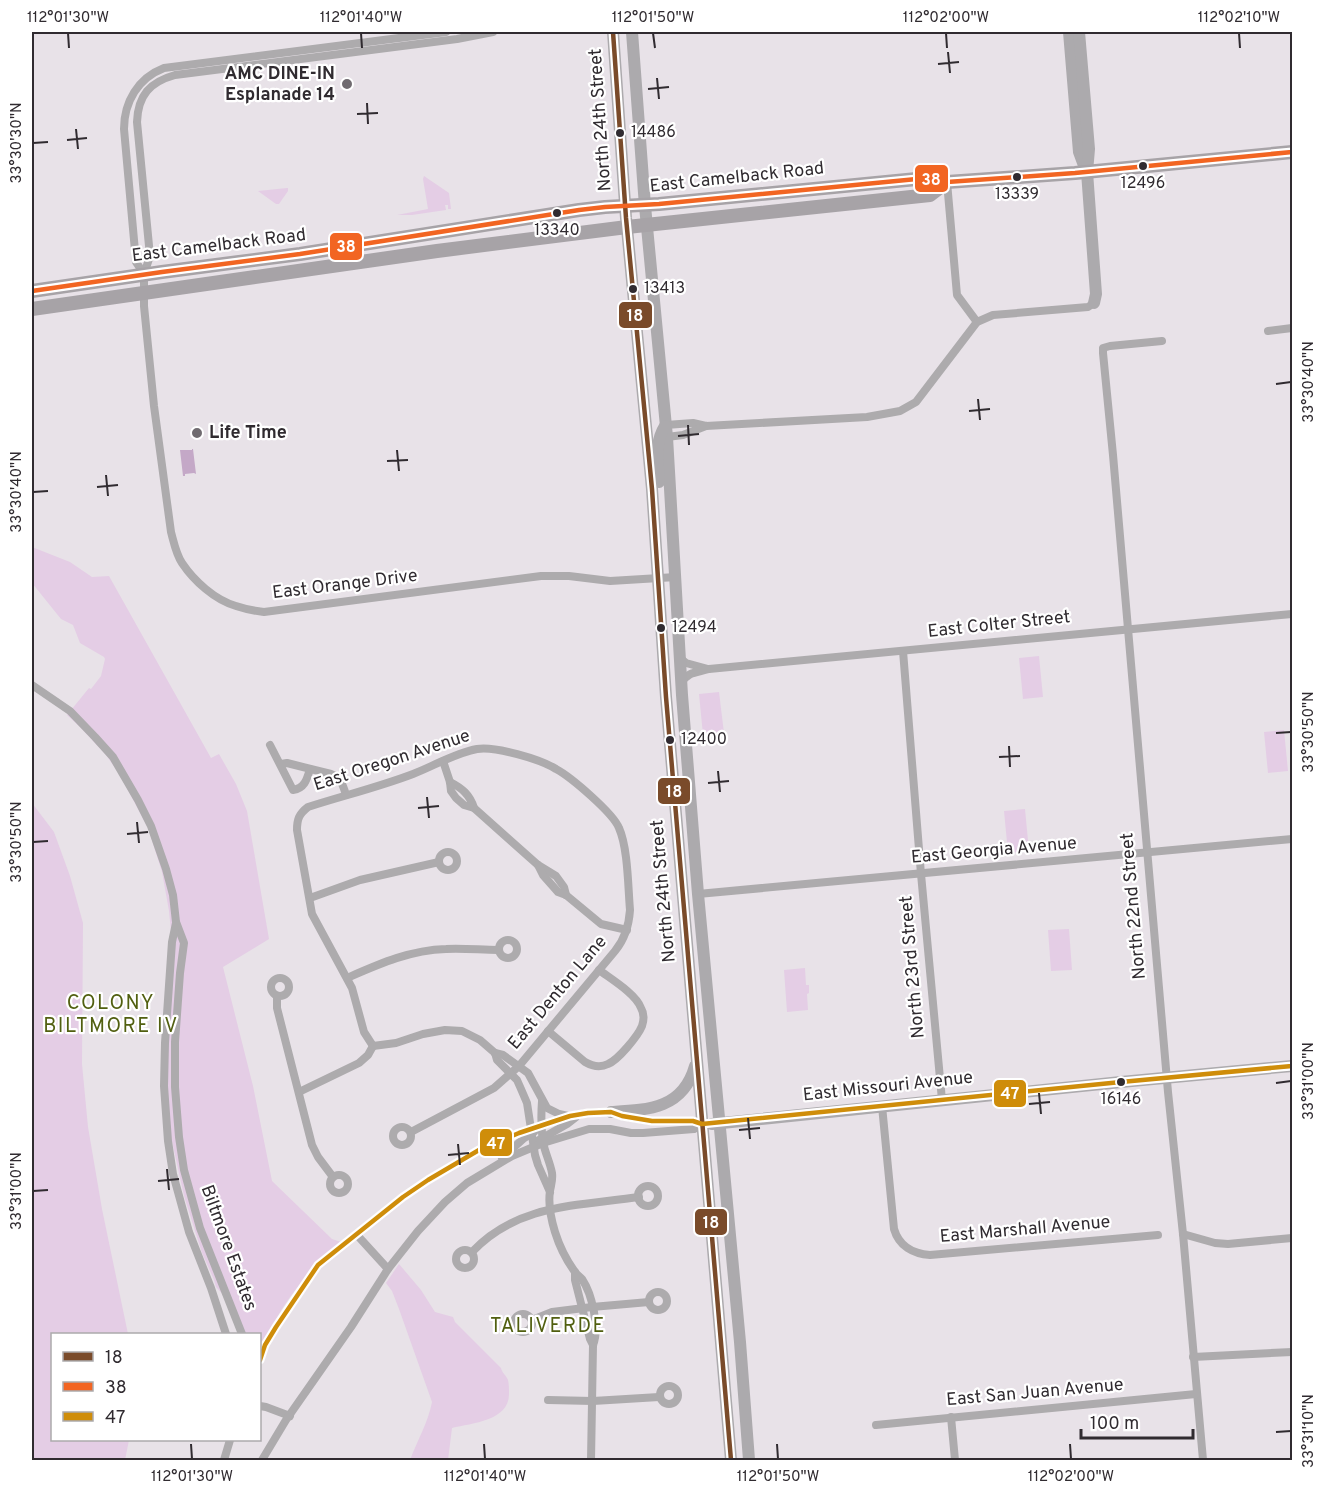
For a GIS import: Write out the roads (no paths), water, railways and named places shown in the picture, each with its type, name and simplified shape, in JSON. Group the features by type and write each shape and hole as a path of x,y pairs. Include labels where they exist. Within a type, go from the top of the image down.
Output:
{"main road":[{"name":"North 24th Street","path":"632,32 698,894 749,1461"},
{"path":"1069,32 1079,90"},
{"path":"1079,32 1079,153 1087,172 1096,294 1094,303"},
{"name":"North 24th Street","path":"613,33 625,206 646,423 665,685 731,1461"},
{"name":"East Camelback Road","path":"32,291 382,242 579,210 645,206 927,178 946,182 1087,172 1293,152"},
{"name":"East Camelback Road","path":"32,309 432,252 627,227 930,195 946,182"},
{"path":"432,252 479,225"},
{"path":"642,392 651,401 654,421 664,432 658,442 662,564 659,579"},
{"path":"611,1112 644,1110 667,1102 687,1084 697,1059"},
{"name":"East Missouri Avenue","path":"702,1124 1293,1066"},
{"path":"723,1358 741,1356"}],"street":[{"path":"410,41 446,32"},
{"path":"144,274 136,262 124,129 126,110 138,87 146,78 164,68 178,66 299,55 410,41 457,39 493,32"},
{"path":"144,274 150,256 137,111 143,95 156,82 176,75 299,55"},
{"path":"126,157 140,156"},
{"path":"946,182 957,295 977,322"},
{"name":"East Orange Drive","path":"144,274 144,306 152,389 175,548 181,562 196,580 216,596 235,606 264,612 541,576 610,580 675,577"},
{"path":"664,432 693,423 706,426 867,417 900,411 916,402 977,322 993,315 1088,307 1094,303"},
{"path":"1268,331 1293,328"},
{"name":"North 22nd Street","path":"1162,342 1104,348 1102,353 1203,1461"},
{"name":"East Colter Street","path":"681,684 685,676 709,669 1293,614"},
{"name":"North 23rd Street","path":"903,651 942,1100"},
{"name":"East Colter Street","path":"680,657 686,663 709,669"},
{"name":"Biltmore Estates","path":"32,685 70,711 113,757 151,825 170,882 176,909 176,922 172,942 165,1043 164,1086 168,1141 173,1174 189,1232 225,1333"},
{"path":"270,745 293,790 299,789 304,784 310,769"},
{"name":"East Oregon Avenue","path":"310,897 297,830 299,814 308,807 412,774 465,752 485,748 496,749 557,769 613,817 618,824 624,848 630,910 627,930"},
{"path":"443,761 451,790 456,798 464,805 474,808 538,865 556,876 564,886 566,895 601,924 627,930"},
{"path":"281,764 287,763 338,776 346,795"},
{"name":"East Georgia Avenue","path":"698,894 1293,838"},
{"path":"373,1047 364,1032 352,988 315,922 310,897 360,880 439,862"},
{"name":"Biltmore Estates","path":"176,922 184,943 175,1042 175,1087 184,1170 200,1228 241,1333"},
{"name":"East Denton Lane","path":"511,1074 620,945 627,930"},
{"path":"347,978 379,963 416,952 447,949 498,950"},
{"path":"548,1031 585,1062 597,1066 611,1063 636,1036 644,1020 641,1007 599,970"},
{"path":"277,996 277,1008 312,1145 333,1177"},
{"path":"299,1092 359,1063 373,1047 445,1029 462,1031 471,1035 495,1053 503,1055 519,1066 528,1073 547,1108 559,1114 611,1112 643,1119 693,1121 702,1124"},
{"path":"495,1053 497,1060 517,1080 527,1103 533,1147 550,1192"},
{"path":"411,1132 494,1088 511,1074"},
{"path":"542,1101 541,1125 552,1171 550,1210 555,1234 575,1272 575,1281 588,1307 590,1339 593,1345 591,1461"},
{"name":"East Marshall Avenue","path":"882,1106 893,1223 900,1241 910,1250 930,1255 1158,1235"},
{"path":"491,1168 541,1125 579,1115"},
{"path":"579,1115 589,1130"},
{"path":"262,1461 388,1269 418,1231 445,1202 467,1183 512,1156 543,1141 579,1115"},
{"path":"543,1141 589,1130 610,1129 643,1133 693,1129 702,1124"},
{"path":"262,1344 318,1265 403,1197 428,1179 479,1150 506,1138 532,1131"},
{"path":"472,1252 500,1228 526,1215 639,1197"},
{"path":"1183,1234 1215,1244 1293,1239"},
{"path":"357,1235 388,1269"},
{"path":"532,1320 552,1312 649,1302"},
{"path":"1193,1357 1293,1352"},
{"name":"East San Juan Avenue","path":"876,1425 1196,1394"},
{"path":"548,1400 592,1401 659,1397"},
{"path":"261,1407 290,1416"},
{"path":"951,1417 955,1461"},
{"path":"224,1461 230,1441"}],"place":[{"name":"AMC DINE-IN Esplanade 14","path":"347,84"},
{"name":"14486","path":"620,133"},
{"name":"12496","path":"1143,166"},
{"name":"13339","path":"1017,177"},
{"name":"13340","path":"557,213"},
{"name":"13413","path":"633,289"},
{"name":"Life Time","path":"197,433"},
{"name":"12494","path":"661,628"},
{"name":"12400","path":"670,740"},
{"name":"16146","path":"1121,1082"}],"district":[{"name":"COLONY BILTMORE IV","path":"111,1016"},
{"name":"TALIVERDE","path":"548,1327"}]}
